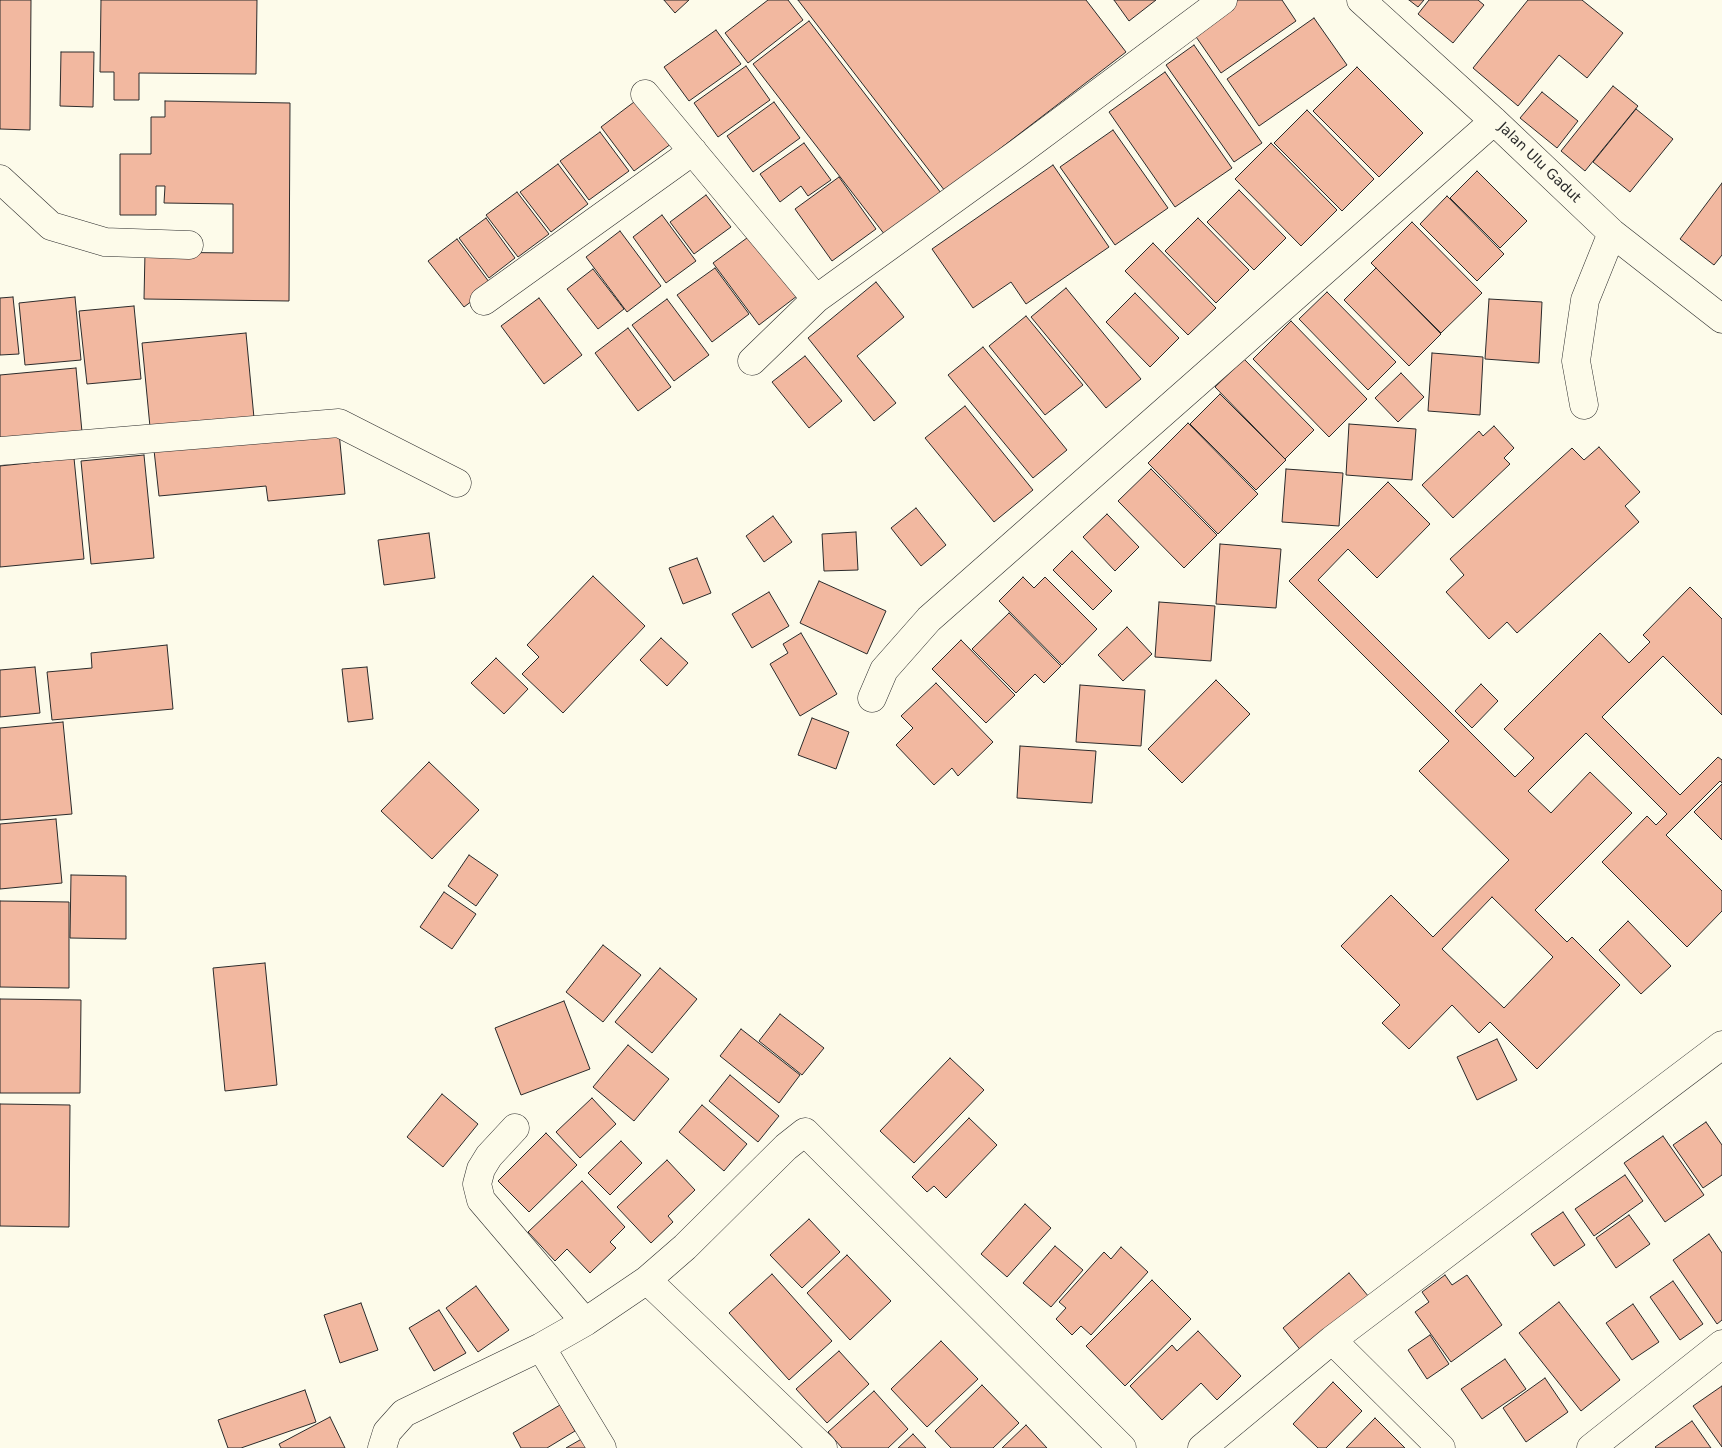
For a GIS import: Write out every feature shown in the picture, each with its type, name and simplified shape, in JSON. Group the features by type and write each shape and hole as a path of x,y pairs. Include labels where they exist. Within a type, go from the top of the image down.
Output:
{"street":[{"path":"752,361 816,299 1018,153 1223,0"},
{"name":"Jalan Ulu Gadut","path":"1361,0 1494,121 1612,233 1722,319"},
{"path":"645,94 816,299"},
{"path":"872,698 884,670 929,619 1494,121"},
{"path":"484,301 693,151"},
{"path":"0,179 51,226 105,242 189,246"},
{"path":"1584,405 1576,362 1585,300 1612,233"},
{"path":"0,451 339,423 457,483"},
{"path":"1202,1448 1332,1340 1722,1045"},
{"path":"515,1128 489,1156 481,1170 477,1184 481,1200 585,1322"},
{"path":"382,1448 387,1432 404,1413 541,1347 585,1322 647,1280 685,1247 786,1147 804,1132 1122,1448"},
{"path":"647,1280 823,1448"},
{"path":"1332,1340 1441,1448"},
{"path":"1591,1448 1722,1344"},
{"path":"541,1347 602,1448"}],"building":[{"path":"0,0 31,0 30,130 0,129"},
{"path":"101,0 257,0 256,74 139,73 139,100 114,100 114,72 100,72"},
{"path":"664,0 689,0 675,13"},
{"path":"768,0 788,0 803,20 748,63 725,33"},
{"path":"798,0 1086,0 1126,52 945,191"},
{"path":"1114,0 1156,0 1129,21"},
{"path":"1237,0 1282,0 1296,21 1221,73 1192,31"},
{"path":"1409,0 1424,0 1418,7"},
{"path":"1429,0 1478,0 1484,5 1453,43 1418,14"},
{"path":"1528,0 1582,0 1623,33 1587,78 1559,55 1518,106 1473,68"},
{"path":"1314,18 1347,65 1259,126 1227,79"},
{"path":"809,21 941,193 885,235 753,64"},
{"path":"716,30 741,64 689,101 664,67"},
{"path":"1194,45 1262,143 1234,162 1166,65"},
{"path":"61,52 94,52 93,107 60,106"},
{"path":"746,66 770,100 718,137 694,103"},
{"path":"1357,67 1423,133 1379,177 1313,111"},
{"path":"1165,72 1232,168 1175,207 1109,112"},
{"path":"1613,86 1638,106 1585,171 1561,151"},
{"path":"1542,92 1578,121 1557,148 1520,118"},
{"path":"642,96 675,141 634,171 601,127"},
{"path":"165,101 290,103 289,301 144,299 145,252 233,253 233,204 164,203 165,186 156,186 156,215 120,215 120,154 151,154 151,117 165,117"},
{"path":"774,102 800,138 753,172 727,136"},
{"path":"1636,109 1673,139 1630,192 1593,162"},
{"path":"1307,110 1374,179 1342,211 1274,143"},
{"path":"1113,130 1168,208 1115,245 1060,167"},
{"path":"600,132 629,171 589,200 560,161"},
{"path":"804,143 831,180 808,196 801,186 780,202 760,174"},
{"path":"1271,143 1337,210 1301,246 1235,179"},
{"path":"558,164 588,204 551,232 520,192"},
{"path":"1053,165 1109,247 1026,304 1011,282 973,308 932,249"},
{"path":"1477,171 1527,221 1500,248 1450,198"},
{"path":"839,177 876,229 832,261 795,209"},
{"path":"1722,183 1722,255 1714,265 1680,239"},
{"path":"1239,190 1286,238 1254,270 1207,222"},
{"path":"517,192 549,234 518,257 486,215"},
{"path":"706,195 731,227 694,254 670,222"},
{"path":"1447,196 1504,254 1477,281 1420,224"},
{"path":"662,215 696,261 666,283 633,237"},
{"path":"486,218 515,258 489,278 459,238"},
{"path":"1198,218 1249,270 1216,303 1165,251"},
{"path":"1412,222 1482,293 1441,333 1371,263"},
{"path":"620,231 661,286 627,312 586,257"},
{"path":"751,235 797,296 759,325 713,263"},
{"path":"457,239 492,286 464,307 428,261"},
{"path":"1153,243 1216,308 1188,335 1125,271"},
{"path":"715,268 749,314 712,342 677,295"},
{"path":"1376,268 1441,334 1409,366 1344,300"},
{"path":"593,269 624,309 598,329 567,289"},
{"path":"876,282 904,317 857,356 896,403 874,421 808,338"},
{"path":"1066,288 1141,379 1106,408 1031,317"},
{"path":"1327,292 1396,362 1368,390 1299,319"},
{"path":"1135,293 1179,338 1150,367 1106,322"},
{"path":"13,297 19,354 0,355 0,298"},
{"path":"75,297 81,360 25,365 19,303"},
{"path":"539,298 582,355 544,384 501,326"},
{"path":"667,299 709,355 674,381 632,325"},
{"path":"1489,299 1542,302 1539,363 1485,359"},
{"path":"134,306 141,379 87,384 79,311"},
{"path":"1026,316 1083,385 1045,415 989,346"},
{"path":"1291,321 1367,399 1329,437 1253,359"},
{"path":"628,328 671,387 638,411 595,353"},
{"path":"246,333 254,418 150,427 142,343"},
{"path":"983,347 1067,450 1033,478 948,375"},
{"path":"1432,353 1483,357 1480,415 1428,411"},
{"path":"805,356 842,401 809,428 772,382"},
{"path":"1244,359 1314,430 1285,459 1215,387"},
{"path":"76,368 82,432 0,440 0,375"},
{"path":"1401,373 1424,397 1398,422 1375,398"},
{"path":"1220,394 1286,460 1256,490 1190,424"},
{"path":"965,406 1033,490 994,522 925,438"},
{"path":"1188,423 1258,494 1218,534 1148,463"},
{"path":"1349,424 1416,429 1412,480 1346,475"},
{"path":"1494,426 1514,448 1504,458 1510,464 1453,518 1422,485 1479,431 1483,436"},
{"path":"339,432 345,494 268,501 266,486 159,496 154,450"},
{"path":"1599,447 1640,492 1625,506 1639,522 1517,633 1507,622 1489,639 1446,592 1464,575 1450,559 1572,448 1584,460"},
{"path":"144,455 154,558 91,564 81,461"},
{"path":"74,458 84,559 0,567 0,466"},
{"path":"1151,469 1217,535 1184,568 1118,501"},
{"path":"1286,469 1343,473 1339,526 1282,522"},
{"path":"1388,482 1430,524 1377,578 1348,549 1318,580 1515,777 1534,758 1504,729 1600,633 1629,663 1650,642 1643,635 1690,587 1722,619 1722,715 1663,656 1602,717 1680,795 1718,757 1722,760 1722,783 1720,781 1666,835 1722,891 1722,911 1687,947 1602,862 1647,816 1656,825 1667,814 1586,733 1528,791 1551,813 1590,772 1632,813 1535,910 1567,942 1572,937 1620,985 1537,1069 1490,1022 1479,1033 1452,1005 1409,1049 1382,1023 1400,1005 1341,946 1391,895 1433,937 1509,860 1419,771 1449,741 1289,581","holes":["1492,897 1553,957 1504,1008 1442,949"]},
{"path":"916,508 946,545 921,566 891,528"},
{"path":"1107,514 1139,547 1115,571 1083,537"},
{"path":"773,516 792,542 764,562 746,536"},
{"path":"856,532 858,570 824,571 822,534"},
{"path":"429,533 435,578 384,585 378,540"},
{"path":"1220,544 1281,549 1276,608 1216,604"},
{"path":"1072,551 1112,591 1093,610 1053,570"},
{"path":"697,558 711,593 683,604 669,568"},
{"path":"593,576 645,626 563,713 522,674 539,657 527,645"},
{"path":"1023,577 1034,588 1045,577 1097,629 1062,665 999,601"},
{"path":"819,581 886,611 867,654 800,623"},
{"path":"769,592 789,626 752,648 732,614"},
{"path":"1159,602 1215,606 1211,661 1155,657"},
{"path":"1009,613 1061,666 1044,683 1035,674 1016,693 972,649"},
{"path":"1127,627 1152,654 1123,681 1098,655"},
{"path":"801,633 837,694 800,716 770,664 788,653 783,644"},
{"path":"661,638 688,663 667,686 640,660"},
{"path":"961,640 1015,695 986,723 932,669"},
{"path":"167,645 173,709 52,720 47,672 92,668 91,653"},
{"path":"496,658 528,689 504,714 471,683"},
{"path":"35,667 40,713 0,717 0,670"},
{"path":"367,667 373,719 348,722 342,669"},
{"path":"1216,680 1250,714 1182,783 1148,749"},
{"path":"936,683 993,742 958,776 952,768 934,785 896,745 913,728 901,716"},
{"path":"1481,684 1498,701 1472,728 1455,711"},
{"path":"1080,685 1145,690 1141,746 1076,742"},
{"path":"812,718 849,732 836,769 798,755"},
{"path":"63,722 72,814 0,820 0,728"},
{"path":"1020,746 1096,751 1092,803 1017,798"},
{"path":"429,762 479,810 432,859 381,811"},
{"path":"1722,784 1722,840 1694,812"},
{"path":"56,819 62,883 0,889 0,824"},
{"path":"469,855 498,875 476,906 448,886"},
{"path":"71,875 126,876 126,939 70,938"},
{"path":"444,892 476,914 452,949 420,927"},
{"path":"0,901 69,902 69,988 0,987"},
{"path":"1628,921 1671,966 1641,994 1599,950"},
{"path":"603,945 641,975 603,1022 566,992"},
{"path":"265,963 277,1085 225,1091 213,968"},
{"path":"660,968 697,999 652,1053 615,1022"},
{"path":"0,999 81,1000 80,1093 0,1093"},
{"path":"564,1001 590,1069 521,1095 495,1028"},
{"path":"780,1014 824,1048 802,1075 759,1041"},
{"path":"741,1029 800,1075 779,1103 720,1056"},
{"path":"1497,1039 1517,1080 1477,1100 1457,1057"},
{"path":"628,1045 669,1079 634,1121 593,1087"},
{"path":"950,1058 984,1090 914,1163 880,1131"},
{"path":"730,1075 779,1116 758,1142 709,1101"},
{"path":"442,1094 478,1124 443,1167 407,1137"},
{"path":"592,1098 616,1124 580,1158 556,1132"},
{"path":"0,1104 70,1105 69,1227 0,1226"},
{"path":"702,1105 747,1144 724,1171 679,1132"},
{"path":"969,1118 997,1145 946,1198 934,1186 927,1192 912,1177"},
{"path":"1706,1122 1722,1145 1722,1175 1703,1188 1673,1145"},
{"path":"546,1133 577,1165 529,1212 498,1181"},
{"path":"1663,1136 1704,1195 1665,1222 1624,1163"},
{"path":"621,1141 642,1163 610,1195 588,1173"},
{"path":"667,1160 695,1190 668,1216 673,1222 651,1243 617,1207"},
{"path":"1625,1175 1643,1201 1594,1236 1575,1209"},
{"path":"582,1181 625,1227 610,1242 616,1248 590,1273 567,1249 555,1261 528,1232"},
{"path":"1025,1204 1051,1228 1007,1277 981,1254"},
{"path":"1563,1212 1585,1245 1554,1266 1531,1234"},
{"path":"1629,1215 1650,1244 1616,1268 1596,1238"},
{"path":"809,1219 840,1252 802,1288 770,1255"},
{"path":"1709,1234 1722,1253 1722,1320 1717,1324 1673,1260"},
{"path":"1055,1246 1083,1270 1051,1307 1023,1283"},
{"path":"1121,1247 1148,1272 1091,1335 1081,1326 1072,1335 1056,1319 1066,1308 1059,1302 1104,1252 1111,1259"},
{"path":"847,1255 891,1301 850,1340 807,1293"},
{"path":"1349,1273 1369,1297 1302,1352 1283,1328"},
{"path":"772,1274 832,1341 789,1380 729,1313"},
{"path":"1445,1275 1452,1285 1467,1275 1502,1325 1451,1362 1415,1312 1429,1302 1422,1292"},
{"path":"1152,1280 1191,1319 1125,1386 1086,1346"},
{"path":"1673,1281 1703,1324 1680,1340 1650,1297"},
{"path":"476,1286 509,1330 478,1352 446,1308"},
{"path":"1559,1302 1620,1380 1581,1411 1519,1333"},
{"path":"361,1303 378,1350 340,1363 324,1315"},
{"path":"1633,1304 1659,1342 1632,1360 1606,1323"},
{"path":"439,1310 466,1353 434,1371 409,1328"},
{"path":"1198,1331 1241,1376 1217,1400 1201,1383 1162,1420 1130,1386 1172,1345 1177,1351"},
{"path":"1430,1335 1449,1364 1427,1379 1408,1350"},
{"path":"941,1341 978,1379 927,1427 891,1389"},
{"path":"839,1351 869,1384 827,1423 796,1389"},
{"path":"1505,1359 1526,1389 1482,1419 1461,1389"},
{"path":"1545,1378 1568,1412 1526,1442 1503,1408"},
{"path":"1333,1382 1362,1411 1326,1448 1318,1448 1293,1424"},
{"path":"982,1385 1019,1423 993,1448 951,1448 935,1431"},
{"path":"1722,1386 1722,1447 1693,1406"},
{"path":"305,1390 316,1422 241,1448 228,1448 218,1420"},
{"path":"874,1391 908,1429 888,1448 842,1448 828,1432"},
{"path":"560,1405 575,1431 547,1448 521,1448 513,1433"},
{"path":"330,1417 345,1448 281,1448 279,1444"},
{"path":"1375,1418 1405,1448 1346,1448"},
{"path":"1692,1421 1711,1448 1655,1447"},
{"path":"1026,1425 1047,1448 1002,1448"},
{"path":"913,1434 926,1448 898,1448"},
{"path":"585,1437 592,1448 566,1448"}]}
